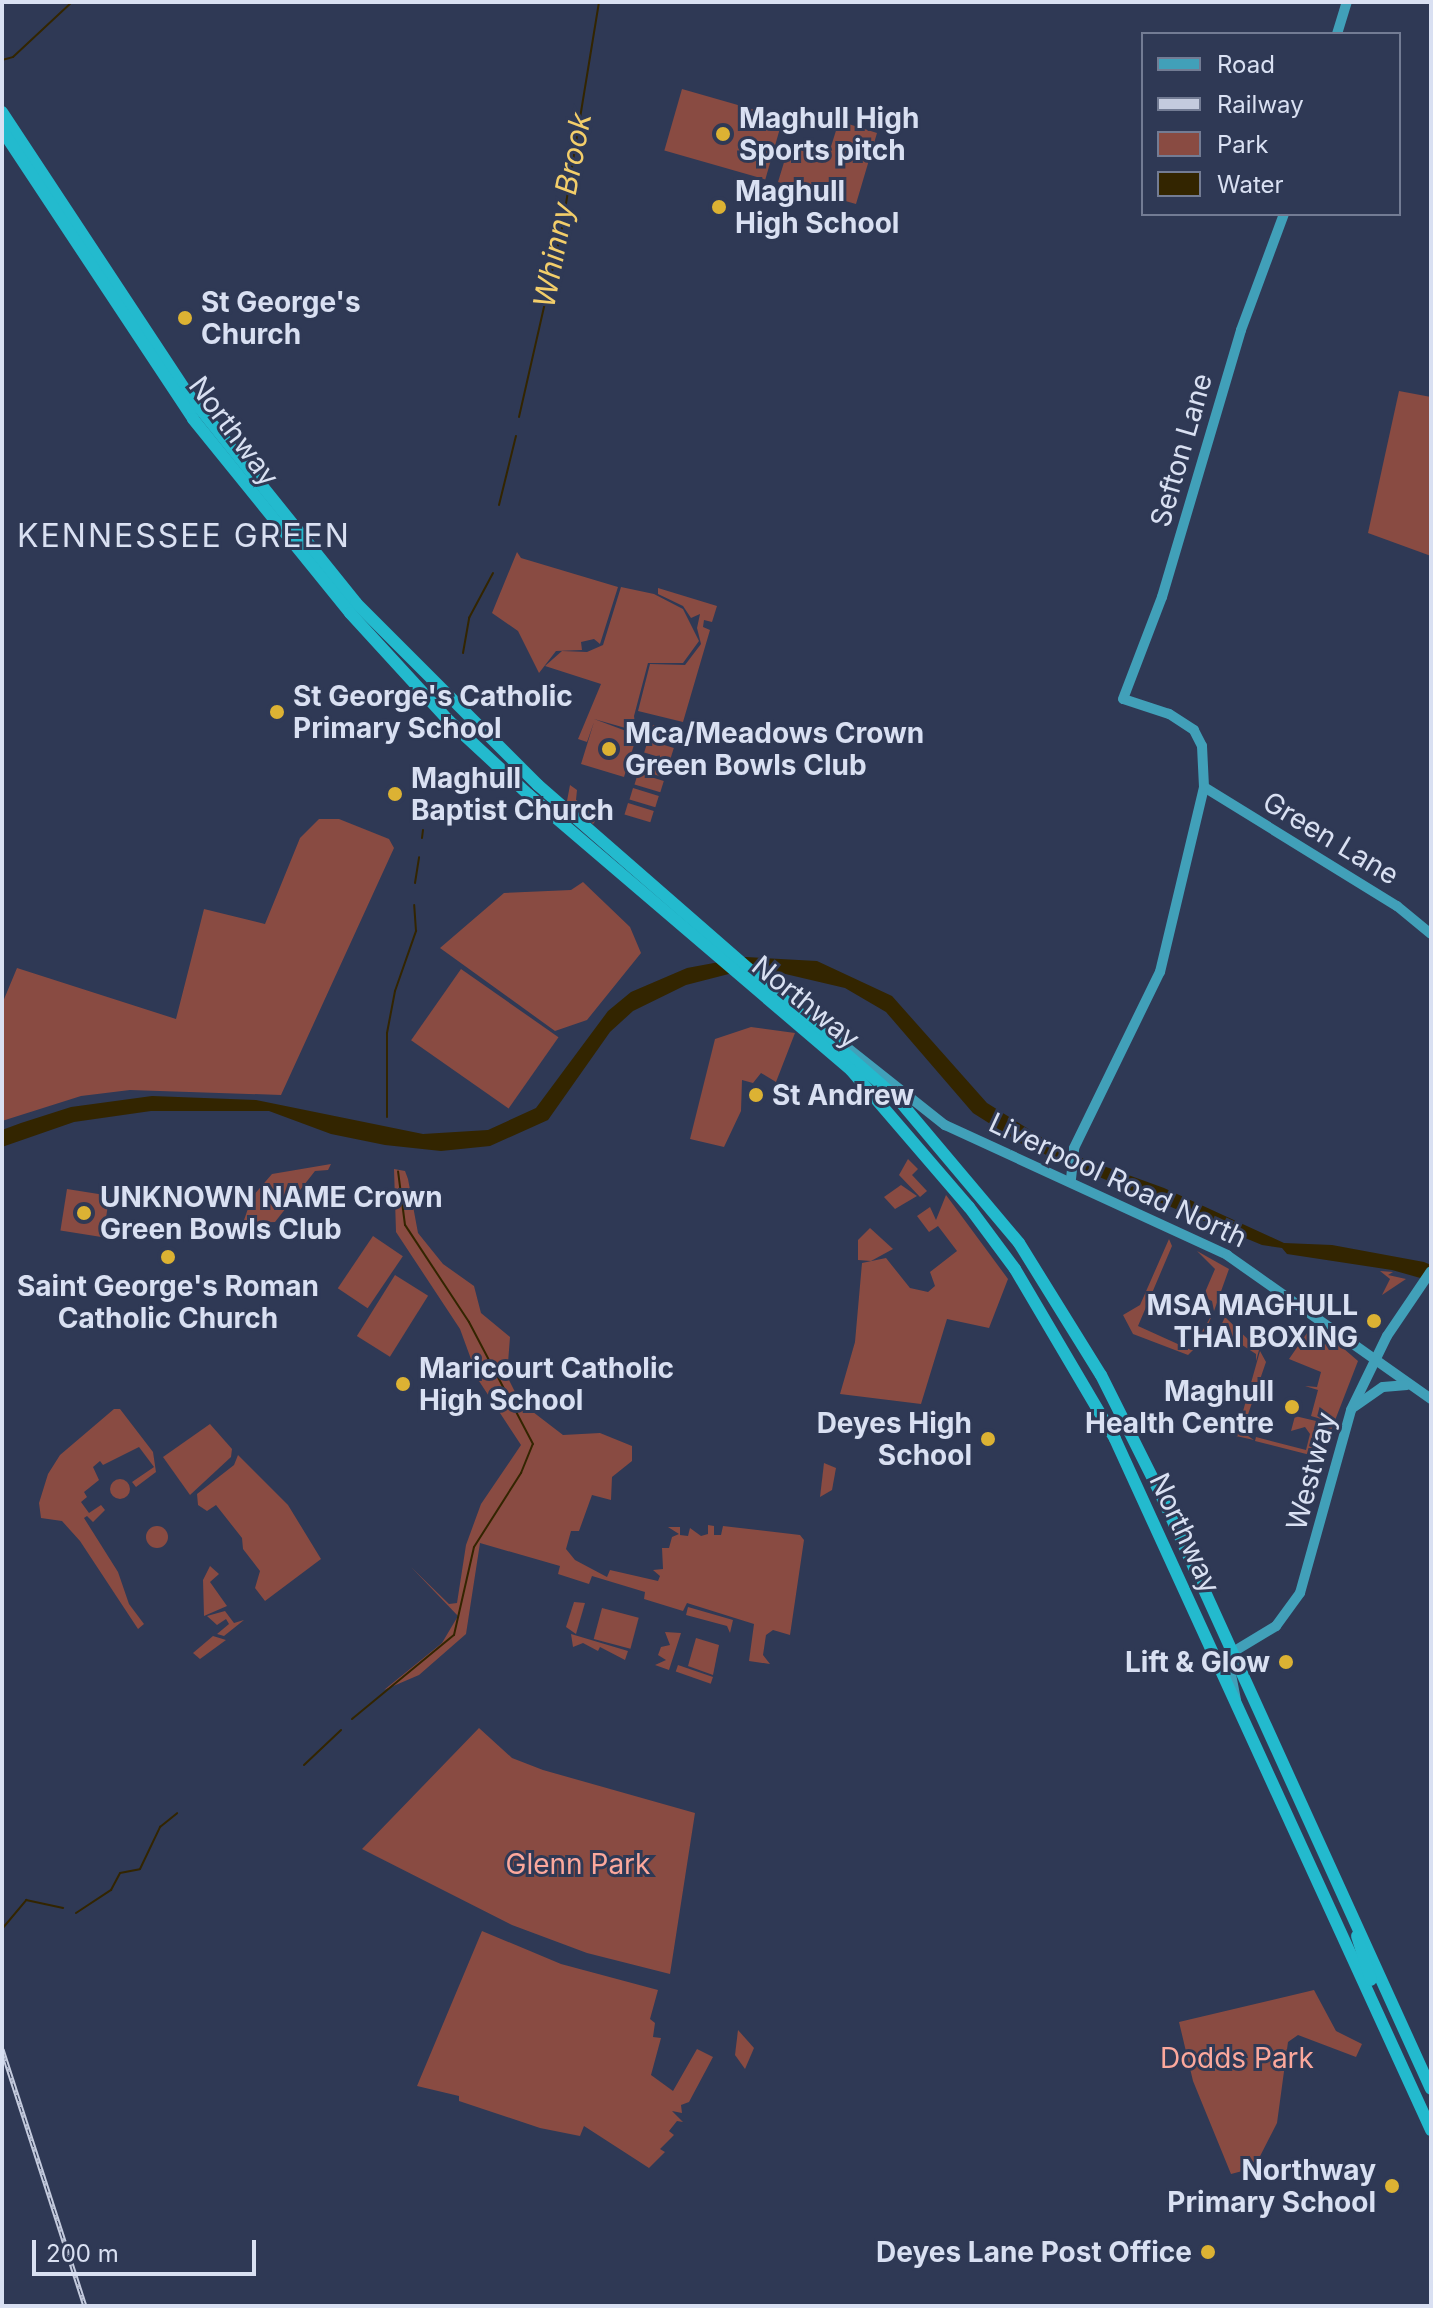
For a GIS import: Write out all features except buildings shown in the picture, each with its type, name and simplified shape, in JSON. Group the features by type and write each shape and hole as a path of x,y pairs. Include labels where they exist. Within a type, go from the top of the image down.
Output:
{"highway":[{"name":"Northway","path":"2,112 185,390 335,580 538,785 738,972 851,1070 969,1207 1049,1322 1115,1439 1431,2130"},
{"name":"Northway","path":"2,130 193,419 350,613 449,721 720,955"},
{"name":"Northway","path":"738,972 825,1031 878,1079 994,1210 1065,1314 1161,1495 1431,2089"},
{"path":"878,1079 893,1102 894,1118"},
{"path":"1357,1925 1360,1954 1381,2002 1381,2021"}],"main road":[{"path":"1338,32 1347,2"},
{"name":"Sefton Lane","path":"1204,787 1202,746 1194,730 1169,714 1123,699 1162,597 1241,330 1283,216"},
{"path":"1071,1179 1068,1164 1074,1148 1160,972 1204,787"},
{"name":"Green Lane","path":"1204,787 1397,906 1431,934"},
{"name":"Liverpool Road North","path":"825,1031 872,1062 945,1125 987,1147 1071,1179 1086,1193 1227,1255 1431,1399"},
{"name":"Westway","path":"1218,1661 1276,1626 1300,1593 1351,1410 1376,1359 1431,1271"},
{"path":"1351,1410 1383,1387 1409,1385"},
{"path":"1233,1652 1229,1664 1236,1702"}],"green space":[{"name":"Maghull High Sports pitch","path":"682,89 783,118 765,179 664,151"},
{"path":"839,121 877,133 856,204 778,182 789,146 828,156"},
{"path":"1399,391 1431,397 1431,556 1368,533"},
{"path":"517,552 521,558 618,587 600,644 594,639 581,642 582,650 556,651 539,673 518,631 492,613"},
{"path":"621,587 654,594 683,609 699,641 683,663 648,663 634,716 636,731 594,719 637,735 624,777 581,764 594,722 587,742 578,739 601,684 545,666 562,651 587,652 603,645"},
{"path":"658,588 717,606 712,622 704,620 703,627 710,630 683,722 638,711 650,664 685,665 701,644 697,628 700,614 691,618 683,606 658,594"},
{"path":"653,725 678,732 675,744 650,737"},
{"path":"648,740 674,748 670,760 644,752"},
{"path":"643,757 668,765 664,777 639,769"},
{"path":"638,773 664,781 660,792 634,784"},
{"path":"570,785 577,790 576,800 600,815 593,824 567,801"},
{"path":"633,788 659,796 655,807 629,799"},
{"path":"628,803 654,811 650,822 624,814"},
{"path":"319,819 339,819 389,839 394,848 281,1095 130,1090 81,1096 2,1121 2,1004 17,968 176,1019 204,909 265,924 300,838"},
{"path":"583,882 630,927 641,953 587,1020 555,1031 440,948 504,893 571,890"},
{"path":"461,969 558,1037 509,1109 411,1040"},
{"path":"751,1027 795,1033 776,1082 761,1073 753,1083 742,1080 741,1111 724,1147 690,1139 715,1039"},
{"path":"908,1159 918,1169 912,1175 927,1191 920,1197 899,1175"},
{"path":"331,1164 328,1170 315,1171 275,1222 243,1223 252,1197 272,1174"},
{"path":"394,1169 405,1171 408,1179 418,1233 443,1264 474,1286 481,1313 510,1337 507,1376 520,1402 563,1435 600,1433 632,1446 632,1461 612,1477 611,1500 592,1495 579,1531 571,1531 566,1549 575,1560 607,1577 610,1570 658,1581 660,1576 653,1570 663,1569 662,1548 669,1548 672,1537 679,1534 668,1527 680,1527 680,1535 688,1536 690,1528 701,1536 708,1534 708,1525 714,1526 714,1535 721,1535 723,1526 800,1535 804,1540 790,1635 773,1630 766,1635 763,1655 770,1664 749,1661 754,1624 687,1603 683,1611 644,1599 645,1592 592,1576 589,1584 558,1574 560,1566 480,1543 466,1634 419,1675 384,1690 442,1643 458,1616 411,1567 449,1604 457,1603 466,1545 481,1504 521,1445 479,1381 460,1329 396,1232"},
{"path":"901,1185 917,1196 895,1209 884,1197"},
{"name":"UNKNOWN NAME Crown Green Bowls Club","path":"67,1189 109,1196 103,1237 60,1230"},
{"path":"946,1195 1008,1279 989,1328 947,1319 921,1404 840,1394 855,1342 862,1263 886,1258 910,1288 928,1292 935,1286 930,1272 957,1251 938,1226 929,1232 917,1216 930,1207 936,1220"},
{"path":"870,1228 893,1249 871,1261 858,1260 858,1240"},
{"path":"373,1236 403,1256 368,1308 338,1288"},
{"path":"1169,1239 1172,1246 1138,1326 1191,1350 1213,1313 1200,1343 1188,1355 1133,1334 1123,1315 1140,1305"},
{"path":"1197,1251 1229,1269 1214,1311 1212,1301 1203,1297 1215,1269"},
{"path":"1380,1271 1393,1272 1388,1275 1406,1279 1382,1295 1390,1279"},
{"path":"395,1275 428,1296 390,1357 357,1336"},
{"path":"1225,1317 1259,1350 1256,1361 1256,1354 1219,1330"},
{"path":"1314,1323 1358,1361 1334,1423 1311,1416 1318,1390 1305,1386 1317,1387 1321,1372 1289,1359"},
{"path":"1260,1351 1266,1362 1242,1432 1254,1440 1236,1436"},
{"path":"114,1409 120,1409 153,1452 156,1472 136,1487 132,1482 154,1467 139,1447 103,1465 100,1461 93,1467 99,1480 84,1492 87,1497 81,1502 89,1513 101,1505 105,1510 93,1522 87,1516 84,1518 118,1572 129,1604 144,1624 138,1629 80,1541 62,1521 41,1518 39,1503 48,1474 60,1455"},
{"path":"1295,1416 1333,1425 1322,1458 1255,1441 1256,1437 1306,1450 1310,1434 1305,1427 1291,1431"},
{"path":"210,1424 232,1449 231,1457 190,1495 163,1457"},
{"path":"238,1455 288,1505 321,1559 265,1601 255,1588 260,1571 243,1549 242,1538 216,1505 207,1511 198,1505 197,1494 234,1465"},
{"path":"824,1463 836,1468 832,1490 820,1497"},
{"path":"120,1479 127,1482 130,1489 127,1496 120,1499 113,1496 110,1489 113,1482"},
{"path":"157,1526 168,1537 157,1548 146,1537"},
{"path":"210,1566 219,1574 210,1582 227,1606 204,1616 203,1580"},
{"path":"574,1602 585,1603 576,1634 566,1627"},
{"path":"688,1607 733,1620 730,1633 727,1626 686,1615"},
{"path":"602,1608 639,1618 630,1649 594,1639"},
{"path":"225,1611 234,1623 244,1620 224,1636 217,1634 229,1624 226,1619 217,1625 207,1616"},
{"path":"665,1632 681,1633 669,1670 655,1665 666,1660 658,1655 661,1647 670,1645"},
{"path":"571,1634 628,1651 625,1660 600,1647 598,1651 583,1643 573,1647"},
{"path":"213,1636 226,1640 200,1659 193,1653"},
{"path":"696,1638 719,1645 713,1675 688,1666"},
{"path":"678,1665 713,1677 711,1684 676,1672"},
{"name":"Glenn Park","path":"479,1728 512,1758 543,1770 695,1813 670,1974 587,1953 512,1925 362,1849"},
{"path":"482,1931 561,1964 658,1990 650,2019 655,2023 653,2037 661,2038 651,2075 673,2091 697,2049 713,2057 689,2102 681,2105 682,2113 672,2111 683,2122 677,2121 669,2131 674,2135 660,2149 665,2152 649,2168 584,2126 580,2136 540,2128 459,2101 459,2096 417,2086"},
{"name":"Dodds Park","path":"1314,1990 1336,2031 1362,2044 1356,2057 1298,2035 1288,2042 1277,2123 1254,2168 1231,2174 1193,2081 1179,2022"},
{"path":"738,2030 754,2048 745,2069 735,2055"}],"water":[{"path":"746,957 817,961 892,996 987,1103 1065,1152 1164,1188 1284,1243 1332,1245 1424,1262 1431,1265 1431,1281 1392,1270 1287,1254 1282,1248 1262,1245 1025,1146 973,1113 886,1012 845,988 756,967 686,985 633,1011 610,1032 548,1120 490,1146 441,1151 385,1145 331,1134 269,1111 151,1111 74,1122 2,1147 2,1130 21,1123 71,1107 152,1096 256,1100 423,1134 488,1130 536,1108 608,1011 631,992 687,968"}],"waterway":[{"path":"2,60 13,57 72,2"},
{"name":"Whinny Brook","path":"519,417 562,228 599,2"},
{"name":"Whinny Brook","path":"499,505 516,436"},
{"name":"Whinny Brook","path":"463,653 469,618 493,573"},
{"name":"Whinny Brook","path":"422,838 423,830"},
{"name":"Whinny Brook","path":"415,883 419,857"},
{"name":"Whinny Brook","path":"387,1117 387,1033 395,991 416,931 414,905"},
{"name":"Whinny Brook","path":"352,1719 454,1635 474,1547 521,1473 533,1444 469,1322 405,1225 398,1171"},
{"name":"Whinny Brook","path":"304,1765 341,1730"},
{"name":"Whinny Brook","path":"76,1913 111,1890 120,1873 140,1869 160,1827 177,1813"},
{"name":"Whinny Brook","path":"2,1929 26,1900 63,1908"}],"railway":[{"path":"2,2049 85,2306"}],"place":[{"name":"Maghull High Sports pitch","path":"723,134"},
{"name":"Maghull High School","path":"719,207"},
{"name":"St George's Church","path":"185,318"},
{"name":"St George's Catholic Primary School","path":"277,712"},
{"name":"Mca/Meadows Crown Green Bowls Club","path":"609,749"},
{"name":"Maghull Baptist Church","path":"395,794"},
{"name":"St Andrew","path":"756,1095"},
{"name":"UNKNOWN NAME Crown Green Bowls Club","path":"84,1213"},
{"name":"Saint George's Roman Catholic Church","path":"168,1257"},
{"name":"MSA MAGHULL THAI BOXING","path":"1374,1321"},
{"name":"Maricourt Catholic High School","path":"403,1384"},
{"name":"Maghull Health Centre","path":"1292,1407"},
{"name":"Deyes High School","path":"988,1439"},
{"name":"Lift & Glow","path":"1286,1662"},
{"name":"Northway Primary School","path":"1392,2186"},
{"name":"Deyes Lane Post Office","path":"1208,2252"}],"district":[{"name":"KENNESSEE GREEN","path":"184,536"}]}
